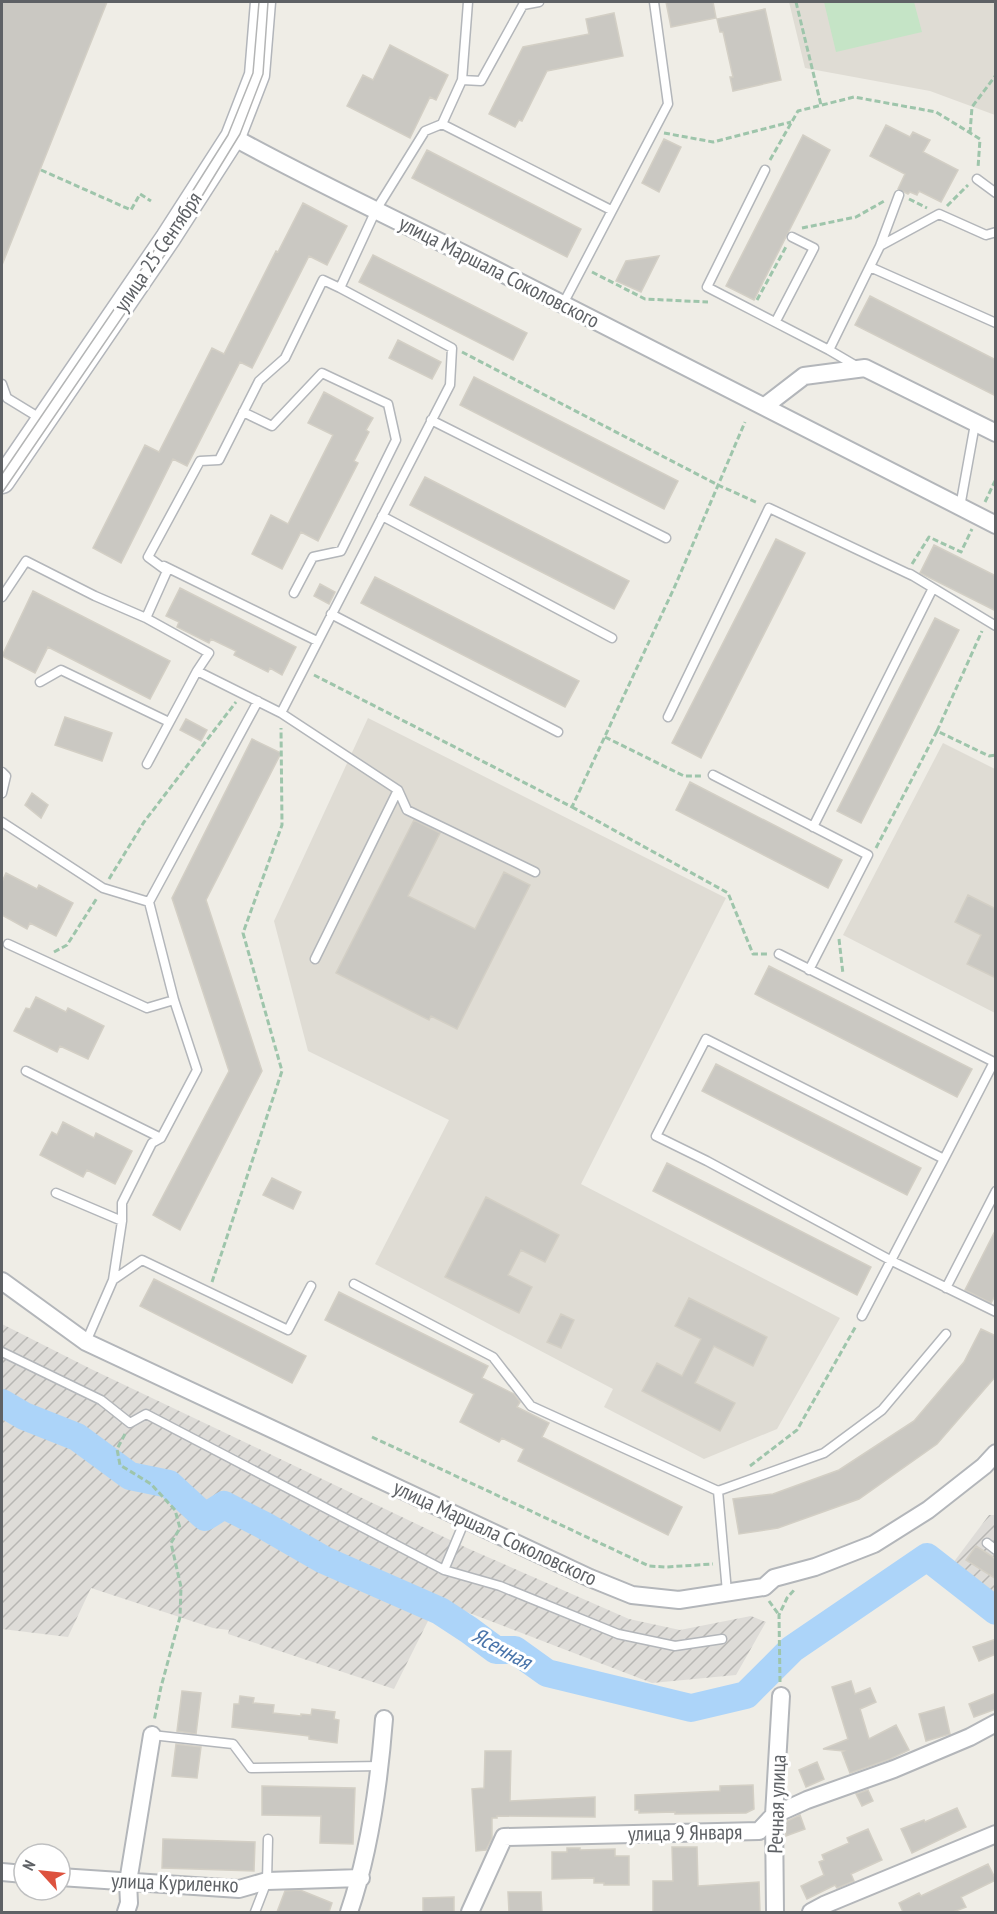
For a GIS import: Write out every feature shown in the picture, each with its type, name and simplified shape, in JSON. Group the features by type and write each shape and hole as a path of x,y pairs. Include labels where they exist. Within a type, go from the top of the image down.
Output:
{"main road":[{"name":"улица 25 Сентября","path":"2,481 168,238 233,137 257,75 263,2"}],"street":[{"name":"улица Маршала Соколовского","path":"233,137 282,164 765,406 996,525"},
{"path":"765,406 804,376 865,368 996,434"},
{"name":"улица Маршала Соколовского","path":"2,1281 86,1342 590,1578 632,1595 679,1600 764,1587 774,1578 815,1567 874,1544 928,1510 984,1466 996,1453"},
{"name":"Речная улица","path":"775,1912 774,1815 781,1689"},
{"path":"349,1912 361,1878 381,1766 384,1719"},
{"name":"улица 9 Января","path":"470,1912 504,1837 759,1831 774,1815 807,1800 894,1769 996,1724"},
{"path":"126,1912 129,1903 128,1882 152,1735"},
{"path":"811,1912 996,1834"},
{"name":"улица Куриленко","path":"72,1878 239,1889 267,1881 361,1878"}],"lane":[{"path":"340,288 376,210 425,131 442,124 462,80 468,2"},
{"path":"462,80 481,81 523,5 539,2"},
{"path":"563,304 668,104 654,2"},
{"path":"442,124 611,210"},
{"path":"765,170 707,287 776,321 861,369"},
{"path":"977,178 996,193"},
{"path":"829,350 880,246 899,195"},
{"path":"880,246 939,214 986,235 996,232"},
{"path":"776,321 814,249 792,237"},
{"path":"870,267 996,323"},
{"path":"146,618 167,571 148,557 200,461 219,460 259,381 285,358 323,280 452,348 450,385 281,712"},
{"path":"243,412 272,426 322,373 388,404 396,440 341,551 313,557 294,593"},
{"path":"2,384 6,398 44,420"},
{"path":"431,420 666,538"},
{"path":"960,507 975,424"},
{"path":"668,717 769,508 910,574 996,626"},
{"path":"382,516 612,638"},
{"path":"2,597 26,561 95,596 146,618 209,653 147,764"},
{"path":"154,561 317,641"},
{"path":"813,827 933,588"},
{"path":"332,614 558,732"},
{"path":"40,682 61,670 169,722"},
{"path":"197,671 281,712 398,790 407,810 535,872"},
{"path":"86,1342 114,1280 122,1221 122,1203 152,1143 161,1138 197,1071 174,1000 149,902 258,701"},
{"path":"2,772 6,776 2,793"},
{"path":"713,775 868,855 809,970"},
{"path":"315,959 398,790"},
{"path":"2,822 103,888 149,902"},
{"path":"8,944 147,1008 174,1000"},
{"path":"779,954 994,1062 862,1316"},
{"path":"944,1159 706,1039 657,1136 892,1261 996,1312"},
{"path":"26,1071 161,1138"},
{"path":"946,1288 996,1191"},
{"path":"56,1193 122,1221"},
{"path":"114,1280 142,1260 288,1330 310,1286"},
{"path":"354,1284 493,1357 531,1406 718,1491 824,1453 882,1410 946,1334"},
{"path":"2,1352 101,1400 130,1423 146,1414 444,1570 500,1586 618,1634 675,1646 722,1639"},
{"path":"718,1491 727,1592"},
{"path":"444,1570 465,1520"},
{"path":"987,1543 996,1550"},
{"path":"152,1735 233,1744 251,1768 381,1766"},
{"path":"255,1912 267,1881 268,1839"}],"path":[{"path":"796,2 821,105"},
{"path":"970,133 972,106 996,75"},
{"path":"752,309 796,230 856,217 880,201 899,195 939,214 977,178 980,139 936,112 854,97 798,111 765,170"},
{"path":"653,132 713,142 791,122"},
{"path":"41,170 131,210 140,194 151,201"},
{"path":"582,268 645,299 739,303"},
{"path":"452,348 718,485 769,508"},
{"path":"675,586 745,422"},
{"path":"910,574 929,537 961,552 996,479"},
{"path":"872,858 987,621"},
{"path":"40,959 68,945 144,822 242,694"},
{"path":"208,1292 282,1071 243,933 282,825 281,712"},
{"path":"936,730 989,756 996,755"},
{"path":"605,737 684,776 713,775"},
{"path":"572,807 728,893 753,954 779,954"},
{"path":"839,936 845,987"},
{"path":"744,1470 797,1430 862,1316"},
{"path":"130,1423 117,1449 120,1465 151,1484 175,1510 180,1528 171,1543 181,1587 180,1617 161,1687 152,1735"},
{"path":"372,1437 649,1566 724,1563"},
{"path":"779,1615 781,1689"}],"shaded area":[{"path":"789,2 995,2 995,115 930,91 805,68"},
{"path":"368,718 726,898 581,1184 840,1318 777,1429 704,1459 604,1407 613,1389 375,1264 449,1120 308,1051 274,921"},
{"path":"943,743 995,769 995,1013 843,935"},
{"path":"2,1324 91,1369 467,1548 629,1619 680,1630 751,1616 766,1622 736,1675 652,1683 438,1601 394,1689 228,1634 229,1630 213,1628 91,1588 68,1637 2,1629"},
{"path":"989,1515 995,1515 995,1597 953,1563"}],"green space":[{"path":"824,2 914,2 922,32 836,52"}],"building":[{"path":"2,2 107,2 2,265"},
{"path":"666,2 713,2 716,18 671,27"},
{"path":"765,9 781,80 733,91 730,77 733,77 723,32 720,32 717,19"},
{"path":"614,13 623,56 547,71 522,121 519,120 515,127 489,114 523,47 589,34 586,19"},
{"path":"390,45 448,75 436,100 430,97 410,138 347,106 363,75 373,80"},
{"path":"886,125 910,137 913,132 930,140 923,152 958,170 941,202 919,191 917,195 898,189 905,174 870,156"},
{"path":"803,135 830,150 754,300 726,286"},
{"path":"664,139 681,147 659,192 642,183"},
{"path":"427,150 581,229 567,257 412,178"},
{"path":"303,203 347,226 327,265 309,256 252,368 240,362 187,466 173,459 121,563 93,548 145,445 159,452 212,348 224,354"},
{"path":"373,255 527,333 513,360 359,282"},
{"path":"659,256 641,292 616,281 626,261"},
{"path":"870,296 996,360 996,396 855,325"},
{"path":"398,340 441,362 432,379 389,358"},
{"path":"474,377 678,481 664,509 460,405"},
{"path":"324,392 373,418 366,430 369,432 354,461 358,463 318,541 301,532 282,569 252,554 271,515 288,524 333,435 308,423"},
{"path":"425,477 629,581 614,609 410,505"},
{"path":"776,539 805,553 701,758 672,743"},
{"path":"934,545 996,576 996,611 920,573"},
{"path":"375,577 579,681 565,707 361,603"},
{"path":"320,584 335,592 329,604 314,596"},
{"path":"180,588 296,647 282,675 270,668 268,672 234,655 236,651 211,639 209,643 177,627 179,622 166,616"},
{"path":"33,591 170,661 150,699 48,647 35,673 2,656"},
{"path":"935,618 959,630 861,823 837,811"},
{"path":"65,717 112,733 102,761 55,745"},
{"path":"186,719 207,730 201,741 180,730"},
{"path":"252,739 281,753 206,900 262,1071 180,1230 153,1215 229,1071 172,898"},
{"path":"690,782 842,860 828,888 676,810"},
{"path":"32,793 48,805 41,818 25,805"},
{"path":"414,820 440,833 408,896 475,929 504,872 530,885 457,1029 431,1016 429,1020 336,973"},
{"path":"6,873 37,889 39,885 73,903 56,936 30,923 27,929 2,915 2,882"},
{"path":"968,895 996,909 996,978 967,964 981,935 955,922"},
{"path":"769,966 972,1069 957,1097 755,994"},
{"path":"36,997 66,1012 68,1008 104,1026 88,1059 60,1046 57,1052 14,1031 26,1008 30,1009"},
{"path":"716,1064 921,1168 907,1195 702,1091"},
{"path":"63,1122 94,1138 96,1133 132,1151 115,1184 87,1170 83,1177 40,1155 52,1132 57,1135"},
{"path":"667,1163 871,1267 857,1295 653,1191"},
{"path":"272,1178 301,1192 293,1209 263,1195"},
{"path":"486,1197 559,1235 545,1262 521,1250 508,1275 532,1287 519,1313 445,1277"},
{"path":"996,1229 996,1294 991,1303 965,1290"},
{"path":"154,1279 306,1356 292,1383 140,1306"},
{"path":"339,1292 488,1366 482,1378 514,1394 520,1402 517,1407 549,1423 542,1437 682,1507 668,1535 518,1461 524,1449 502,1438 499,1442 460,1422 474,1394 325,1320"},
{"path":"689,1298 767,1337 753,1366 714,1346 695,1383 735,1403 720,1431 642,1391 657,1363 682,1376 701,1339 675,1326"},
{"path":"561,1314 574,1320 561,1348 547,1342"},
{"path":"981,1329 996,1336 996,1376 937,1444 859,1499 778,1528 739,1534 733,1499 773,1494 839,1470 914,1421 964,1362"},
{"path":"976,1546 996,1559 996,1579 966,1560"},
{"path":"996,1639 996,1654 979,1661 973,1647"},
{"path":"851,1681 855,1694 870,1688 876,1702 860,1709 869,1739 896,1725 909,1750 850,1773 842,1752 844,1751 823,1749 848,1739 832,1687"},
{"path":"182,1691 201,1693 196,1734 177,1731"},
{"path":"996,1693 996,1709 974,1717 969,1704"},
{"path":"240,1696 254,1698 253,1703 274,1705 273,1713 301,1716 301,1714 311,1715 312,1709 335,1712 334,1719 339,1720 337,1743 309,1739 309,1736 232,1727 234,1704 239,1704"},
{"path":"944,1707 950,1734 926,1741 919,1714"},
{"path":"176,1744 201,1747 197,1778 172,1776"},
{"path":"485,1751 511,1751 510,1801 595,1797 595,1817 497,1816 497,1818 492,1818 492,1838 486,1850 476,1851 472,1789 484,1788"},
{"path":"817,1762 824,1779 806,1787 799,1770"},
{"path":"753,1785 754,1809 746,1813 675,1814 675,1812 639,1813 639,1810 635,1810 635,1795 720,1791 720,1786"},
{"path":"262,1786 355,1788 353,1844 320,1843 321,1816 262,1815"},
{"path":"868,1790 873,1801 862,1806 856,1794"},
{"path":"957,1808 966,1827 912,1853 901,1829 924,1820 925,1822"},
{"path":"800,1815 805,1829 786,1836 785,1822"},
{"path":"868,1829 882,1860 851,1874 854,1881 837,1888 835,1885 807,1899 801,1886 824,1875 819,1862 824,1860 822,1855 849,1843 847,1838"},
{"path":"163,1839 255,1842 254,1871 162,1868"},
{"path":"672,1847 697,1847 698,1886 759,1882 760,1912 653,1912 653,1881 673,1881"},
{"path":"567,1848 615,1849 615,1856 629,1856 629,1885 594,1883 594,1878 552,1879 552,1852 567,1852"},
{"path":"988,1864 996,1880 961,1897 966,1907 953,1912 903,1912 899,1903 919,1893 921,1896"},
{"path":"300,1890 332,1903 329,1912 277,1912 285,1891"},
{"path":"508,1892 541,1892 542,1912 509,1912"},
{"path":"454,1897 454,1912 423,1912 423,1898"}],"waterway":[{"name":"Ясенная","path":"2,1403 24,1416 77,1437 130,1476 169,1484 205,1517 224,1505 324,1560 440,1611 496,1650 515,1650 547,1673 691,1708 746,1695 792,1649 927,1557 996,1611"}],"tram line":[{"path":"2,474 166,233 228,135 253,73 259,2"},
{"path":"2,493 177,237 240,134 263,74 268,2"}]}
